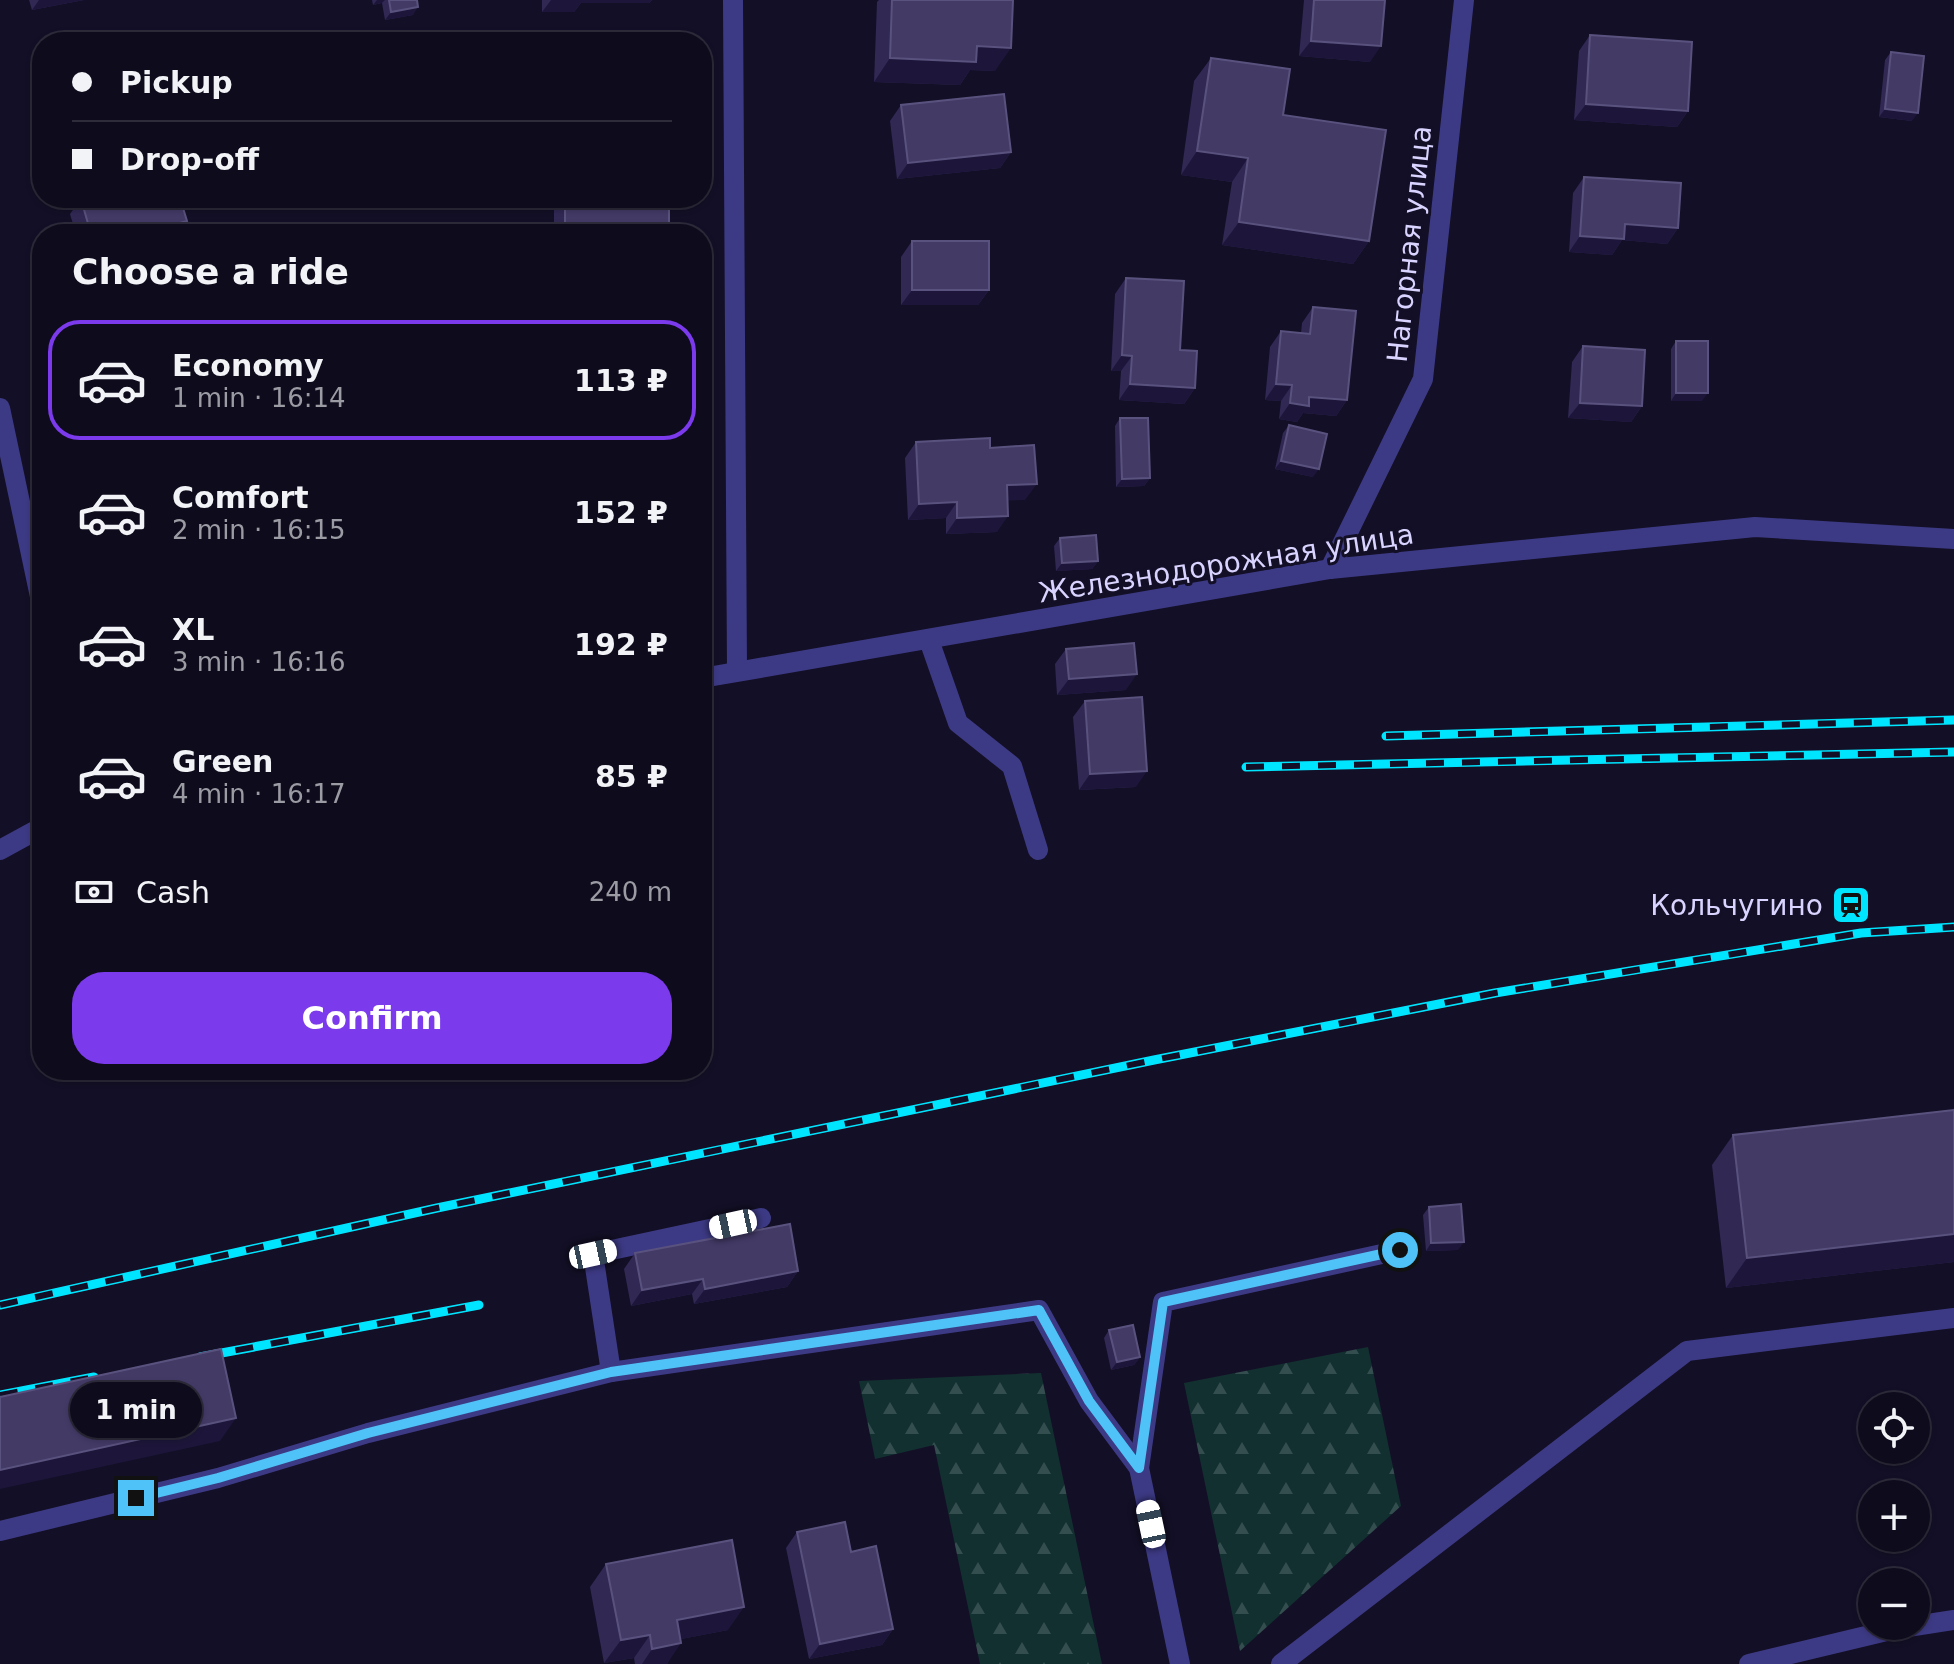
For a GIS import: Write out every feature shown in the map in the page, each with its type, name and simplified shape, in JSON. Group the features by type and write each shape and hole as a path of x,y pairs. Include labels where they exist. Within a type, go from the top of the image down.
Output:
{"street":[{"path":"733,0 737,671"},
{"name":"Нагорная улица","path":"1330,569 1423,379 1464,0"},
{"path":"0,408 32,559"},
{"name":"Железнодорожная улица","path":"712,676 1330,569 1755,527 1954,539"},
{"path":"929,640 958,723 1012,766 1038,850"},
{"path":"0,850 32,832"},
{"path":"611,1372 593,1254 761,1218"},
{"path":"1180,1664 1139,1468 1163,1302 1400,1250"},
{"path":"0,1531 218,1478 368,1433 611,1372 1039,1310 1089,1401 1139,1468"},
{"path":"1281,1664 1687,1351 1954,1318"},
{"path":"1749,1664 1895,1629 1954,1620"}],"green space":[{"path":"1368,1347 1401,1506 1240,1651 1184,1383"},
{"path":"1041,1373 1102,1664 980,1664 934,1445 875,1459 859,1381"}],"building":[{"path":"389,0 417,0 418,7 391,12"},
{"path":"892,0 1013,0 1011,48 977,46 976,62 890,58"},
{"path":"1314,0 1385,0 1381,46 1311,41"},
{"path":"1590,35 1692,42 1688,111 1586,104"},
{"path":"1891,52 1924,56 1918,113 1885,109"},
{"path":"1211,58 1290,69 1283,115 1386,130 1369,241 1239,222 1248,158 1197,151"},
{"path":"1004,94 1011,152 908,163 901,105"},
{"path":"1584,177 1681,183 1678,228 1625,224 1624,239 1580,236"},
{"path":"84,208 183,208 187,221 176,224 88,224"},
{"path":"565,208 669,209 669,224 565,224"},
{"path":"912,241 989,241 989,290 912,290"},
{"path":"1126,278 1184,281 1180,350 1197,351 1195,388 1130,384 1132,356 1122,355"},
{"path":"1313,307 1356,311 1347,400 1309,397 1309,406 1290,403 1292,385 1276,384 1281,331 1310,334"},
{"path":"1676,341 1708,341 1708,393 1676,393"},
{"path":"1583,346 1645,350 1642,406 1580,403"},
{"path":"1120,418 1148,418 1150,478 1122,479"},
{"path":"1289,425 1327,434 1319,469 1281,461"},
{"path":"990,438 990,448 1034,445 1037,484 1007,485 1008,516 957,518 957,502 919,504 916,442"},
{"path":"1096,535 1098,561 1062,563 1060,538"},
{"path":"1134,643 1137,674 1069,679 1066,649"},
{"path":"1142,697 1147,771 1090,774 1085,701"},
{"path":"1954,1110 1954,1234 1747,1258 1733,1135"},
{"path":"1461,1204 1464,1242 1431,1243 1429,1207"},
{"path":"790,1224 798,1271 705,1289 703,1279 642,1290 635,1253"},
{"path":"1133,1325 1140,1357 1117,1362 1109,1330"},
{"path":"221,1349 236,1418 0,1470 0,1397"},
{"path":"845,1522 851,1552 876,1546 893,1629 820,1644 797,1532"},
{"path":"732,1540 744,1607 677,1620 681,1643 652,1649 650,1635 621,1640 606,1564"}],"railway":[{"path":"1386,736 1954,720"},
{"path":"1246,767 1954,752"},
{"path":"0,1305 437,1208 1495,993 1861,933 1954,927"},
{"path":"200,1357 479,1305"},
{"path":"0,1395 94,1377"}],"place":[{"name":"Кольчугино","path":"1851,905"}],"route":[{"path":"136,1498 218,1478 368,1433 611,1372 1039,1310 1089,1401 1139,1468 1163,1302 1400,1250"}]}
